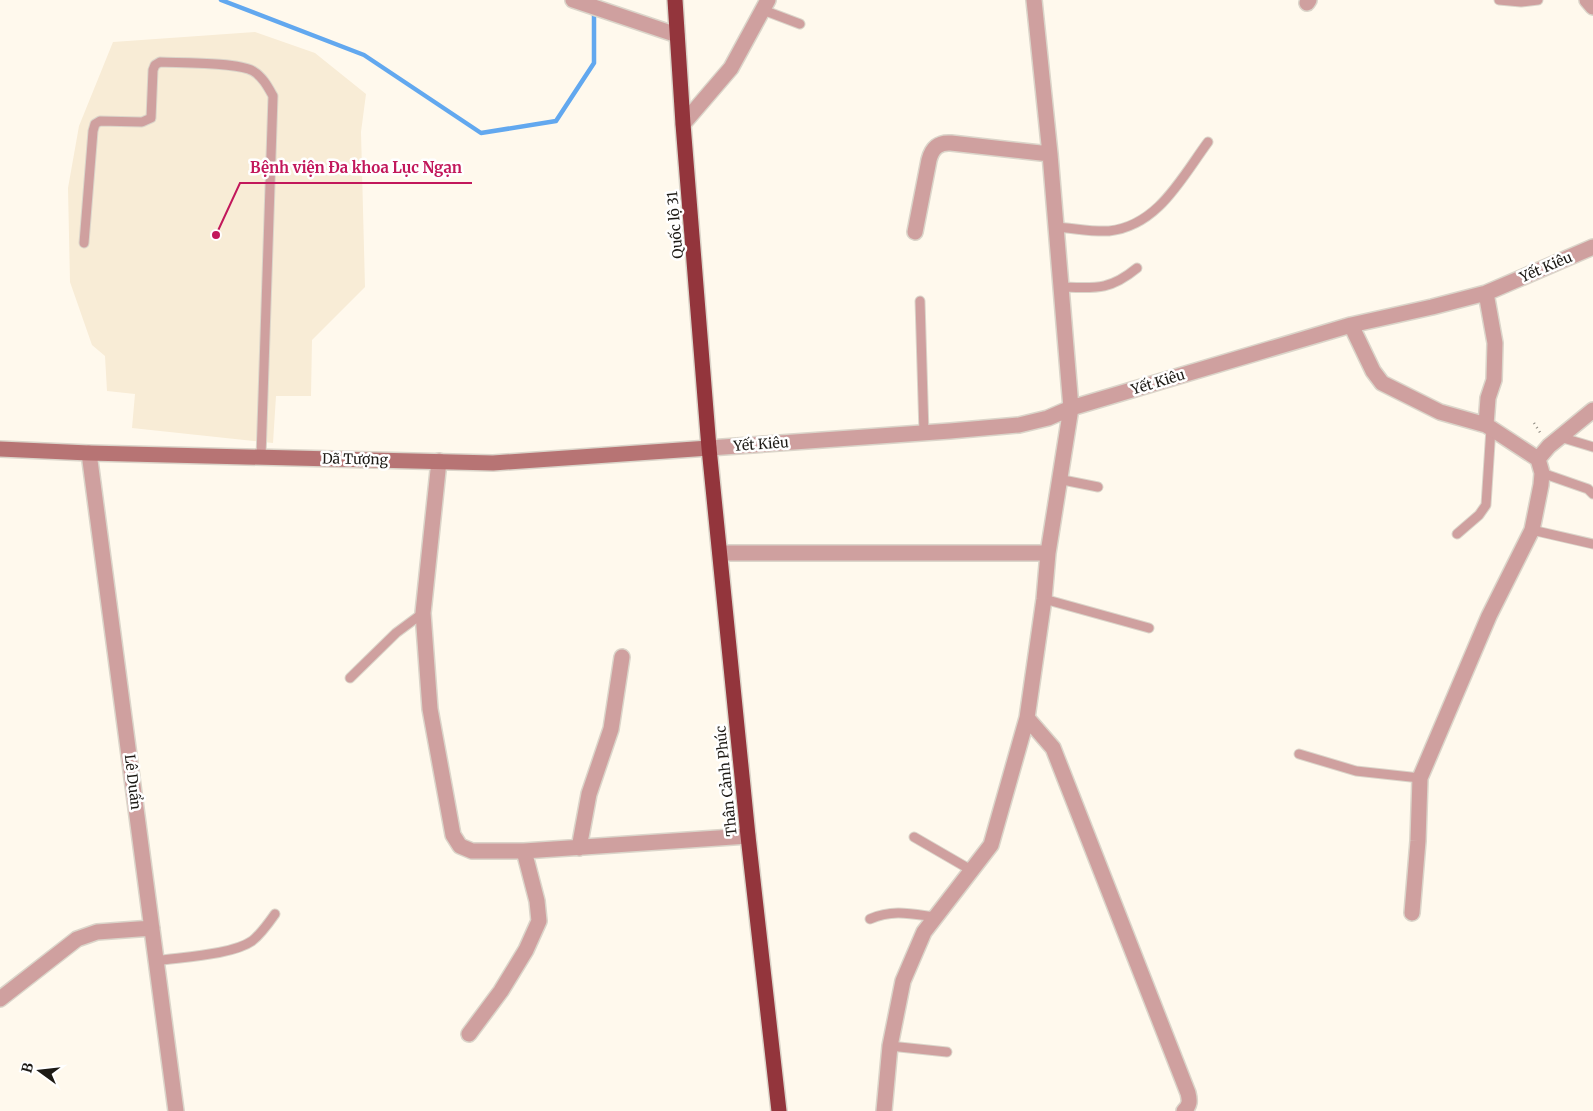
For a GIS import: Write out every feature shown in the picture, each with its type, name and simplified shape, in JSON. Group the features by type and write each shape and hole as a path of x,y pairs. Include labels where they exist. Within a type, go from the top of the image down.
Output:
{"highway":[{"name":"Quốc lộ 31","path":"675,0 709,448"},
{"name":"Thân Cảnh Phúc","path":"709,448 748,836 779,1111"}],"street":[{"path":"884,1111 890,1046 903,981 924,932 991,845 1027,718 1044,599 1058,479 1071,408 1050,154 1034,0"},
{"path":"1587,0 1593,7"},
{"path":"574,1 677,35"},
{"path":"683,124 731,68 765,5"},
{"path":"915,232 931,152 940,144 951,143 1050,154"},
{"name":"Yết Kiêu","path":"709,448 1019,425 1048,418 1071,408 1351,324 1432,307 1486,293 1593,247"},
{"path":"1486,293 1495,343 1494,380 1488,398 1488,427"},
{"path":"1351,324 1372,371 1382,383 1440,412 1488,427 1540,466"},
{"path":"1412,913 1418,841 1420,778 1489,616 1532,530 1541,485 1540,466 1560,437 1593,410"},
{"name":"Dã Tượng","path":"0,449 90,453 492,462 709,448"},
{"name":"Lê Duẩn","path":"90,453 176,1111"},
{"path":"439,461 423,614 430,709 453,835 460,846 472,851 524,851 748,836"},
{"path":"720,553 1048,553"},
{"path":"579,848 590,794 611,729 622,658"},
{"path":"1027,718 1053,748 1188,1093 1189,1106 1184,1111"},
{"path":"469,1034 526,950 539,921 537,901 524,851"},
{"path":"0,1000 69,944 81,937 97,932 152,928"}],"lane":[{"path":"1499,0 1520,2 1538,0"},
{"path":"765,5 800,24"},
{"path":"84,243 92,131 95,124 100,121 142,122 151,118 152,70 155,65 160,62 240,66 253,71 264,81 273,96 261,457"},
{"path":"1056,227 1108,231 1138,223 1152,214 1163,203 1208,142"},
{"path":"1061,287 1095,288 1105,286 1124,278 1137,268"},
{"path":"920,301 924,433"},
{"path":"1456,534 1479,515 1486,505 1488,427"},
{"path":"1560,437 1593,447"},
{"path":"1540,466 1588,489 1593,494"},
{"path":"1058,479 1098,487"},
{"path":"1532,530 1593,544"},
{"path":"1044,599 1149,628"},
{"path":"350,678 396,633 423,614"},
{"path":"1299,754 1356,770 1420,778"},
{"path":"914,837 971,870"},
{"path":"870,918 892,912 935,917"},
{"path":"156,961 227,951 239,947 251,941 262,932 275,914"},
{"path":"890,1046 947,1052"}],"shaded area":[{"path":"255,32 315,53 366,94 361,132 365,287 312,340 311,396 276,396 273,443 132,428 135,394 107,391 105,356 92,345 70,282 68,188 79,126 113,42"}],"waterway":[{"path":"221,0 364,55 481,133 556,121 594,63 594,11"}],"place":[{"name":"Bệnh viện Đa khoa Lục Ngạn","path":"216,235"}]}
